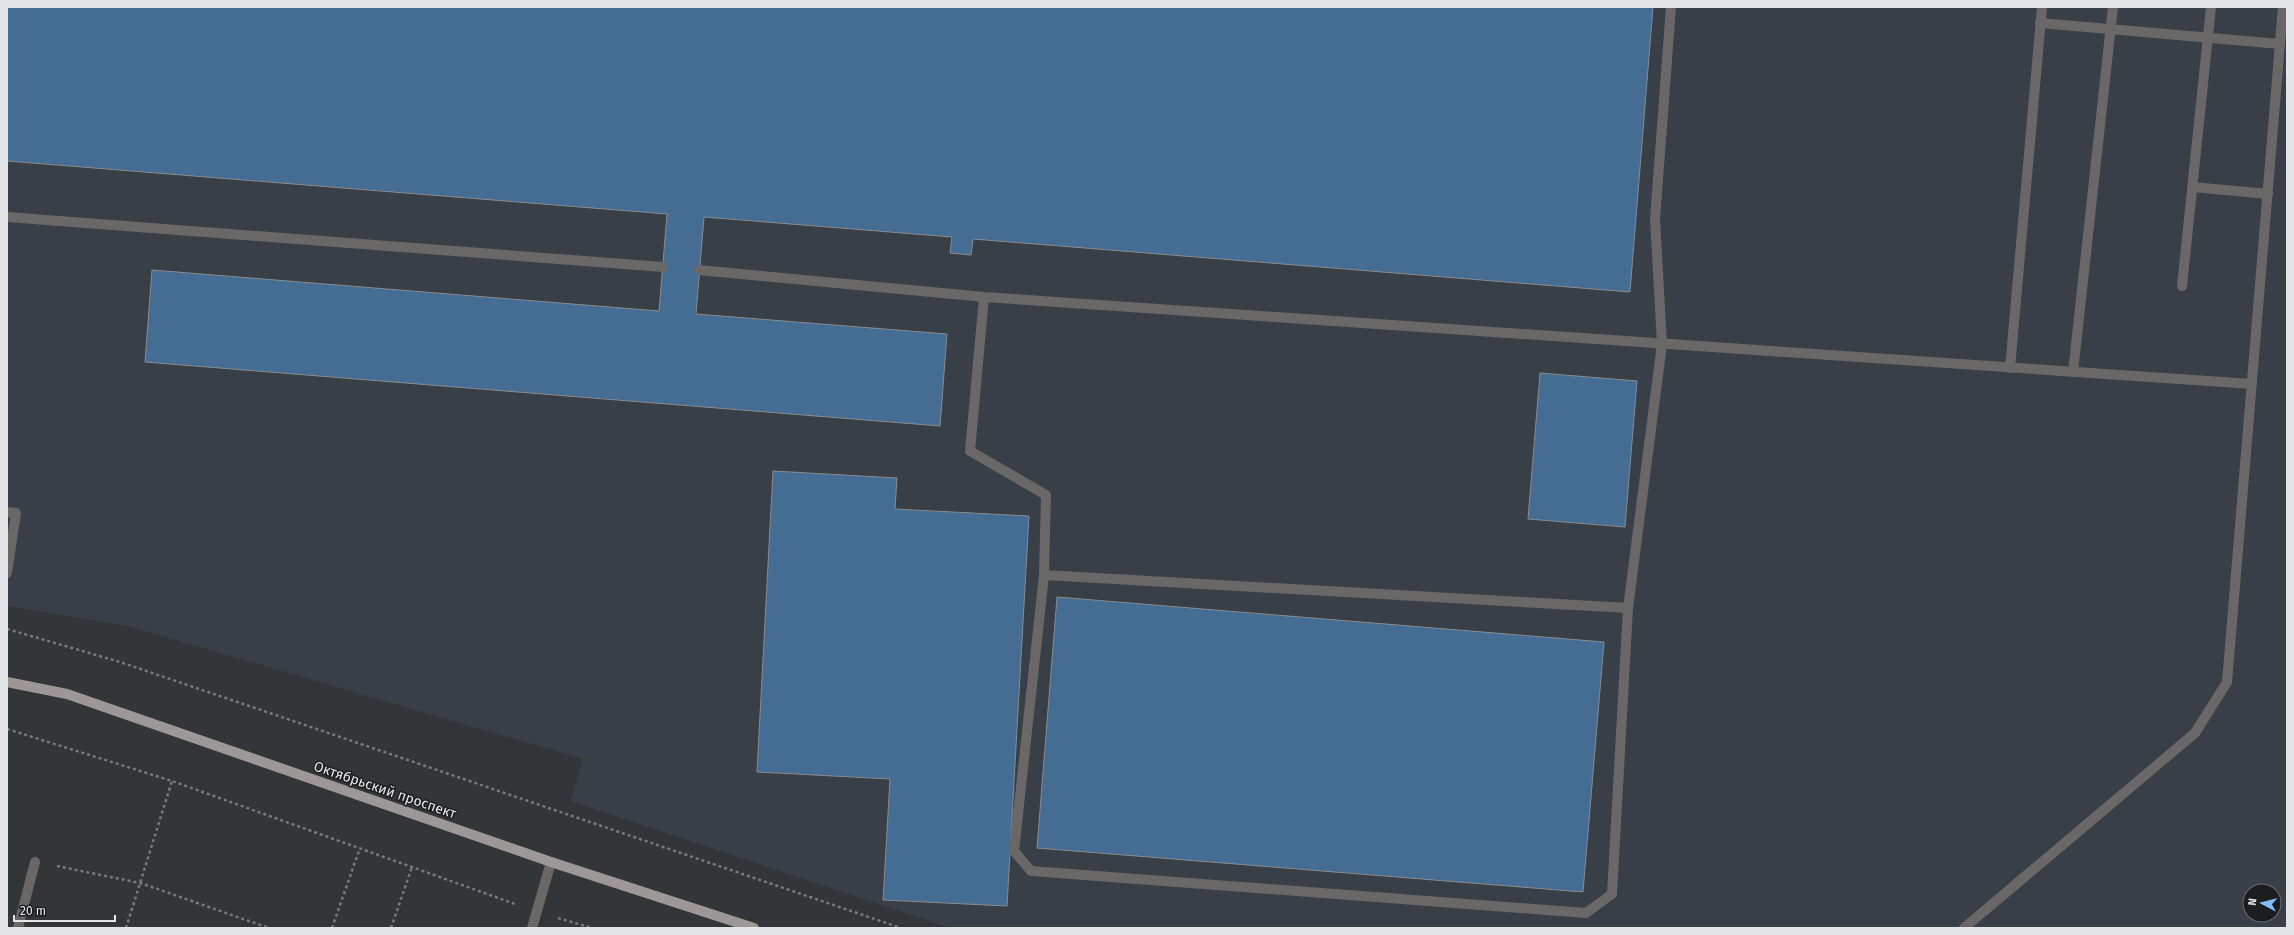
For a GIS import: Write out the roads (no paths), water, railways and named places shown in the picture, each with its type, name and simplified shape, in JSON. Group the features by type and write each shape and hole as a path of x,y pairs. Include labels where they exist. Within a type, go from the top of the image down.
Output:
{"main road":[{"name":"Октябрьский проспект","path":"7,682 67,694 734,925 754,928"}],"street":[{"path":"984,297 970,451 1046,495 1044,575 1014,851 1030,871 1586,913 1612,894 1628,608 1662,344 1655,219 1671,7"},
{"path":"2010,368 2042,7"},
{"path":"2073,372 2113,7"},
{"path":"2182,286 2211,7"},
{"path":"1964,928 2195,733 2227,682 2283,7"},
{"path":"2040,23 2280,44"},
{"path":"2192,187 2268,194"},
{"path":"7,217 663,267"},
{"path":"699,270 984,297 2252,384"},
{"path":"7,512 16,513 7,573"},
{"path":"1044,575 1628,608"},
{"path":"18,928 35,862"},
{"path":"532,928 551,862"}]}
